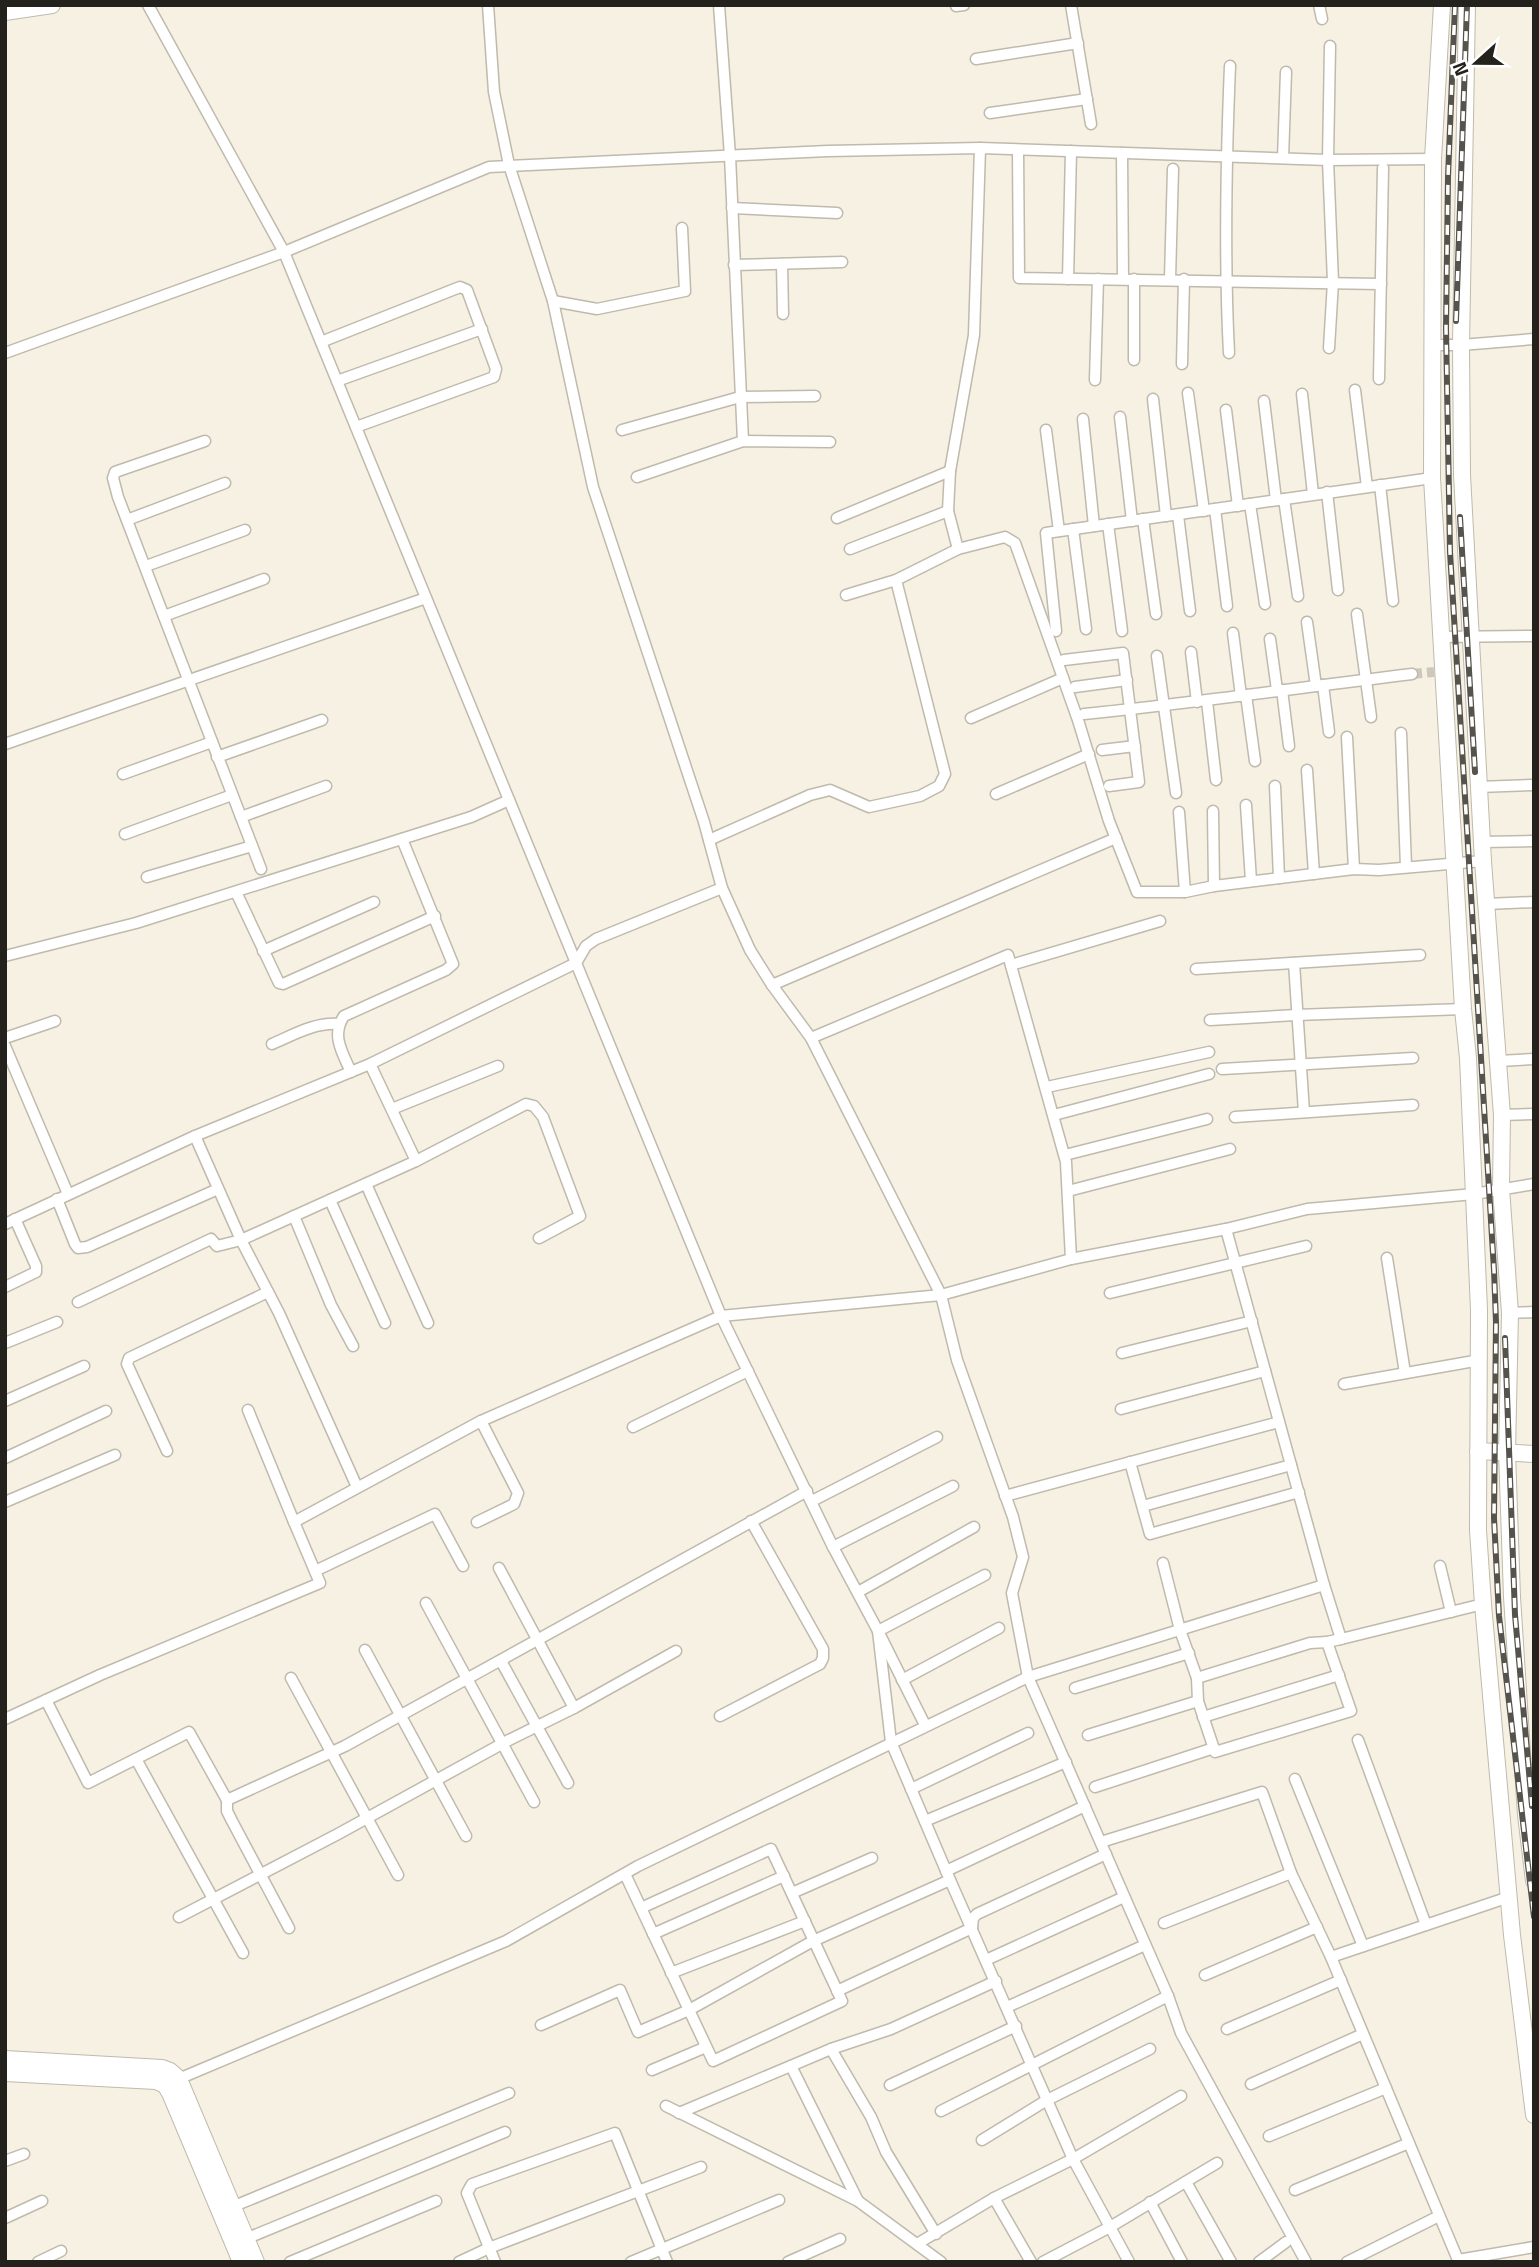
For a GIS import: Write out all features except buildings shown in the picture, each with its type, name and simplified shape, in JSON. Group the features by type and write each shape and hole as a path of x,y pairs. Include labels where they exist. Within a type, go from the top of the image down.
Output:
{"main road":[{"path":"5,12 52,5"},
{"path":"1442,5 1433,159 1432,478 1441,637 1439,671 1468,1058 1480,1360 1478,1530 1509,1897 1534,2115"},
{"path":"1468,5 1461,345 1462,475 1478,787 1502,1115 1501,1188 1510,1313 1507,1452 1512,1597 1534,1881"},
{"path":"1478,1451 1534,1454"},
{"path":"5,2059 162,2068 170,2071 170,2093 227,2208 240,2241 256,2262"},
{"path":"5,2073 172,2082"},
{"path":"240,2241 241,2262"}],"street":[{"path":"148,5 284,252 721,1316 833,1547 925,1726"},
{"path":"488,5 494,92 509,165 553,301 593,487 722,888 750,950 811,1038 941,1295 957,1360 1005,1496 1023,1557 1012,1593 1028,1677 1168,1996 1182,2035 1306,2262"},
{"path":"719,5 730,156 743,440"},
{"path":"956,6 964,5"},
{"path":"1071,5 1091,124"},
{"path":"1319,5 1322,19"},
{"path":"976,59 1078,43"},
{"path":"1329,348 1333,282 1328,160 1330,46"},
{"path":"1229,354 1225,280 1230,66"},
{"path":"1283,158 1286,72"},
{"path":"990,113 1087,99"},
{"path":"5,353 284,252 489,167 981,148 1328,160 1433,159"},
{"path":"958,549 948,511 950,471 974,335 981,148"},
{"path":"1018,150 1019,278 1381,284"},
{"path":"1069,279 1071,151"},
{"path":"1122,153 1134,360"},
{"path":"1379,379 1383,168"},
{"path":"1170,279 1173,169"},
{"path":"732,208 837,213"},
{"path":"553,301 597,309 685,291 682,229"},
{"path":"734,265 842,262"},
{"path":"782,264 783,314"},
{"path":"1095,380 1098,279"},
{"path":"1182,364 1184,279"},
{"path":"321,342 460,287 467,290 496,369 494,377 356,427"},
{"path":"337,381 482,329"},
{"path":"1433,345 1534,339"},
{"path":"1355,390 1367,487"},
{"path":"1188,393 1227,606"},
{"path":"1302,394 1313,494"},
{"path":"622,430 740,397 815,396"},
{"path":"1153,399 1166,516"},
{"path":"1264,401 1298,596"},
{"path":"1226,410 1238,506"},
{"path":"1120,417 1156,614"},
{"path":"1083,419 1094,526"},
{"path":"1046,430 1059,531"},
{"path":"637,477 743,440 830,442"},
{"path":"205,441 115,472 113,478 187,680 261,869"},
{"path":"837,518 950,471"},
{"path":"1056,631 1046,533 1432,478"},
{"path":"127,520 225,483"},
{"path":"1380,485 1393,601"},
{"path":"1327,492 1338,590"},
{"path":"1250,504 1265,604"},
{"path":"850,549 948,511"},
{"path":"1178,514 1190,611"},
{"path":"1108,524 1122,631"},
{"path":"1073,529 1086,629"},
{"path":"146,566 245,530"},
{"path":"846,595 896,580 958,549 1005,537 1015,542 1137,892 1185,892 1354,869 1483,862"},
{"path":"164,616 264,579"},
{"path":"709,841 810,795 830,790 869,807 920,796 939,786 945,774 896,580"},
{"path":"5,744 426,598"},
{"path":"1357,614 1371,717"},
{"path":"1307,622 1329,732"},
{"path":"1233,634 1255,761"},
{"path":"1441,637 1534,636"},
{"path":"1270,639 1289,746"},
{"path":"1191,652 1216,780"},
{"path":"1064,660 1123,653 1139,782 1109,786"},
{"path":"1157,656 1175,793"},
{"path":"1084,714 1202,702 1412,674"},
{"path":"971,719 1063,678"},
{"path":"1075,687 1127,680"},
{"path":"217,757 322,720"},
{"path":"1401,733 1406,867"},
{"path":"1347,737 1354,869"},
{"path":"123,774 212,742"},
{"path":"1102,750 1135,746"},
{"path":"996,794 1088,754"},
{"path":"1307,770 1314,874"},
{"path":"1478,787 1534,785"},
{"path":"241,817 326,786"},
{"path":"1275,786 1279,878"},
{"path":"125,834 232,795"},
{"path":"5,956 136,923 471,817 509,800"},
{"path":"1245,805 1251,881"},
{"path":"1213,811 1214,886"},
{"path":"1179,812 1185,892"},
{"path":"772,985 1116,838"},
{"path":"351,1072 336,1038 344,1016 446,970 453,964 402,839"},
{"path":"1482,842 1534,841"},
{"path":"146,877 252,846"},
{"path":"5,1287 36,1272 36,1266 10,1221 195,1136 370,1064 576,963 586,946 596,939 722,888"},
{"path":"236,892 279,983 283,984 435,916"},
{"path":"263,951 374,902"},
{"path":"1486,904 1534,902"},
{"path":"1011,964 1160,922"},
{"path":"811,1038 1008,955 1065,1155 1071,1259"},
{"path":"1196,969 1420,955"},
{"path":"1294,963 1304,1112"},
{"path":"1210,1020 1463,1009"},
{"path":"5,1038 55,1021"},
{"path":"272,1044 313,1027 328,1023 339,1024"},
{"path":"5,1046 68,1194"},
{"path":"1047,1087 1209,1052"},
{"path":"1222,1069 1413,1058"},
{"path":"1499,1061 1534,1059"},
{"path":"370,1064 416,1160"},
{"path":"391,1109 498,1066"},
{"path":"1054,1115 1209,1074"},
{"path":"78,1302 211,1239 217,1246 241,1240 366,1184 526,1104 534,1106 543,1117 580,1216 539,1238"},
{"path":"1236,1117 1413,1105"},
{"path":"1502,1115 1534,1114"},
{"path":"1065,1155 1207,1119"},
{"path":"195,1136 357,1487"},
{"path":"1068,1191 1230,1149"},
{"path":"366,1184 428,1323"},
{"path":"295,1522 481,1421 721,1316 941,1295 1071,1259 1226,1229 1307,1209 1474,1194 1534,1184"},
{"path":"57,1199 78,1248 87,1247 218,1189"},
{"path":"330,1200 385,1323"},
{"path":"294,1216 331,1305 353,1346"},
{"path":"1226,1229 1341,1639"},
{"path":"1110,1293 1306,1246"},
{"path":"1387,1258 1405,1373"},
{"path":"167,1451 127,1364 129,1358 268,1292"},
{"path":"1510,1313 1534,1312"},
{"path":"1122,1353 1251,1321"},
{"path":"5,1343 57,1322"},
{"path":"1344,1384 1480,1360"},
{"path":"5,1401 84,1366"},
{"path":"634,1427 748,1371"},
{"path":"1121,1409 1265,1371"},
{"path":"5,1719 320,1583 248,1410"},
{"path":"5,1458 106,1412"},
{"path":"477,1522 514,1504 518,1493 481,1421"},
{"path":"1005,1496 1279,1422"},
{"path":"227,1800 330,1752 501,1661 751,1521 937,1437"},
{"path":"5,1502 115,1455"},
{"path":"1130,1462 1150,1534 1299,1492"},
{"path":"1143,1506 1291,1465"},
{"path":"833,1547 953,1486"},
{"path":"315,1571 435,1514 463,1566"},
{"path":"720,1716 820,1664 823,1658 823,1650 751,1521"},
{"path":"858,1592 974,1527"},
{"path":"1163,1563 1180,1630 1198,1678 1198,1701 1215,1752 1351,1711 1328,1642"},
{"path":"1440,1566 1451,1612"},
{"path":"499,1567 574,1707"},
{"path":"878,1631 985,1575"},
{"path":"172,2082 506,1941 625,1874 1028,1677 1324,1585"},
{"path":"426,1602 534,1802"},
{"path":"1198,1678 1310,1643 1328,1642 1483,1604"},
{"path":"902,1680 999,1628"},
{"path":"878,1631 891,1742 1073,2159 1129,2262"},
{"path":"365,1650 466,1836"},
{"path":"178,1917 676,1651"},
{"path":"1075,1688 1189,1653"},
{"path":"501,1661 568,1783"},
{"path":"1203,1717 1339,1675"},
{"path":"292,1678 398,1875"},
{"path":"46,1700 88,1783 189,1732 227,1800 227,1811 289,1928"},
{"path":"1088,1735 1198,1701"},
{"path":"911,1789 1028,1734"},
{"path":"1358,1740 1426,1925"},
{"path":"1095,1787 1213,1748"},
{"path":"136,1759 243,1953"},
{"path":"925,1821 1066,1762"},
{"path":"1295,1779 1363,1946"},
{"path":"1101,1842 1262,1792 1291,1873 1341,1980 1458,2260 1534,2247"},
{"path":"541,2025 620,1990 638,2032 689,2010 813,1941 1085,1806"},
{"path":"1504,1842 1532,1841"},
{"path":"625,1874 706,2047 713,2060 842,2001 771,1849 641,1908"},
{"path":"972,1928 973,1918 977,1914 1106,1854"},
{"path":"792,1893 872,1858"},
{"path":"1164,1923 1291,1873"},
{"path":"653,1934 784,1876"},
{"path":"986,1960 1124,1897"},
{"path":"1331,1957 1509,1897"},
{"path":"671,1973 805,1921"},
{"path":"1205,1975 1317,1927"},
{"path":"837,1990 972,1928"},
{"path":"1007,2007 1145,1945"},
{"path":"1227,2029 1341,1980"},
{"path":"679,2113 831,2049 891,2029 996,1982"},
{"path":"941,2110 1168,1996"},
{"path":"890,2085 1016,2026"},
{"path":"1251,2084 1363,2034"},
{"path":"652,2070 706,2047"},
{"path":"831,2049 871,2117 886,2152 936,2234"},
{"path":"982,2140 1047,2100 1150,2049"},
{"path":"791,2066 858,2202"},
{"path":"1269,2136 1386,2088"},
{"path":"227,2208 509,2092"},
{"path":"917,2244 994,2197 1073,2159 1181,2096"},
{"path":"667,2106 858,2202 942,2262"},
{"path":"240,2241 505,2132"},
{"path":"495,2262 467,2193 472,2184 615,2133 667,2262"},
{"path":"1295,2190 1409,2143"},
{"path":"6,2158 24,2154"},
{"path":"1043,2262 1110,2227 1217,2163"},
{"path":"459,2262 701,2167"},
{"path":"1186,2182 1231,2262"},
{"path":"994,2197 1031,2262"},
{"path":"631,2262 779,2200"},
{"path":"5,2218 42,2201"},
{"path":"290,2262 436,2201"},
{"path":"1150,2202 1182,2262"},
{"path":"1347,2262 1439,2216"},
{"path":"788,2262 840,2239"},
{"path":"1259,2262 1286,2242"},
{"path":"38,2262 61,2251"}],"tunnel":[{"path":"1412,674 1434,672"}],"railway":[{"path":"1455,5 1448,177 1446,328 1450,552 1494,1270 1494,1518 1499,1616 1534,1917"},
{"path":"1456,321 1467,5"},
{"path":"1460,517 1475,772"},
{"path":"1505,1338 1515,1615 1532,1806"}]}
